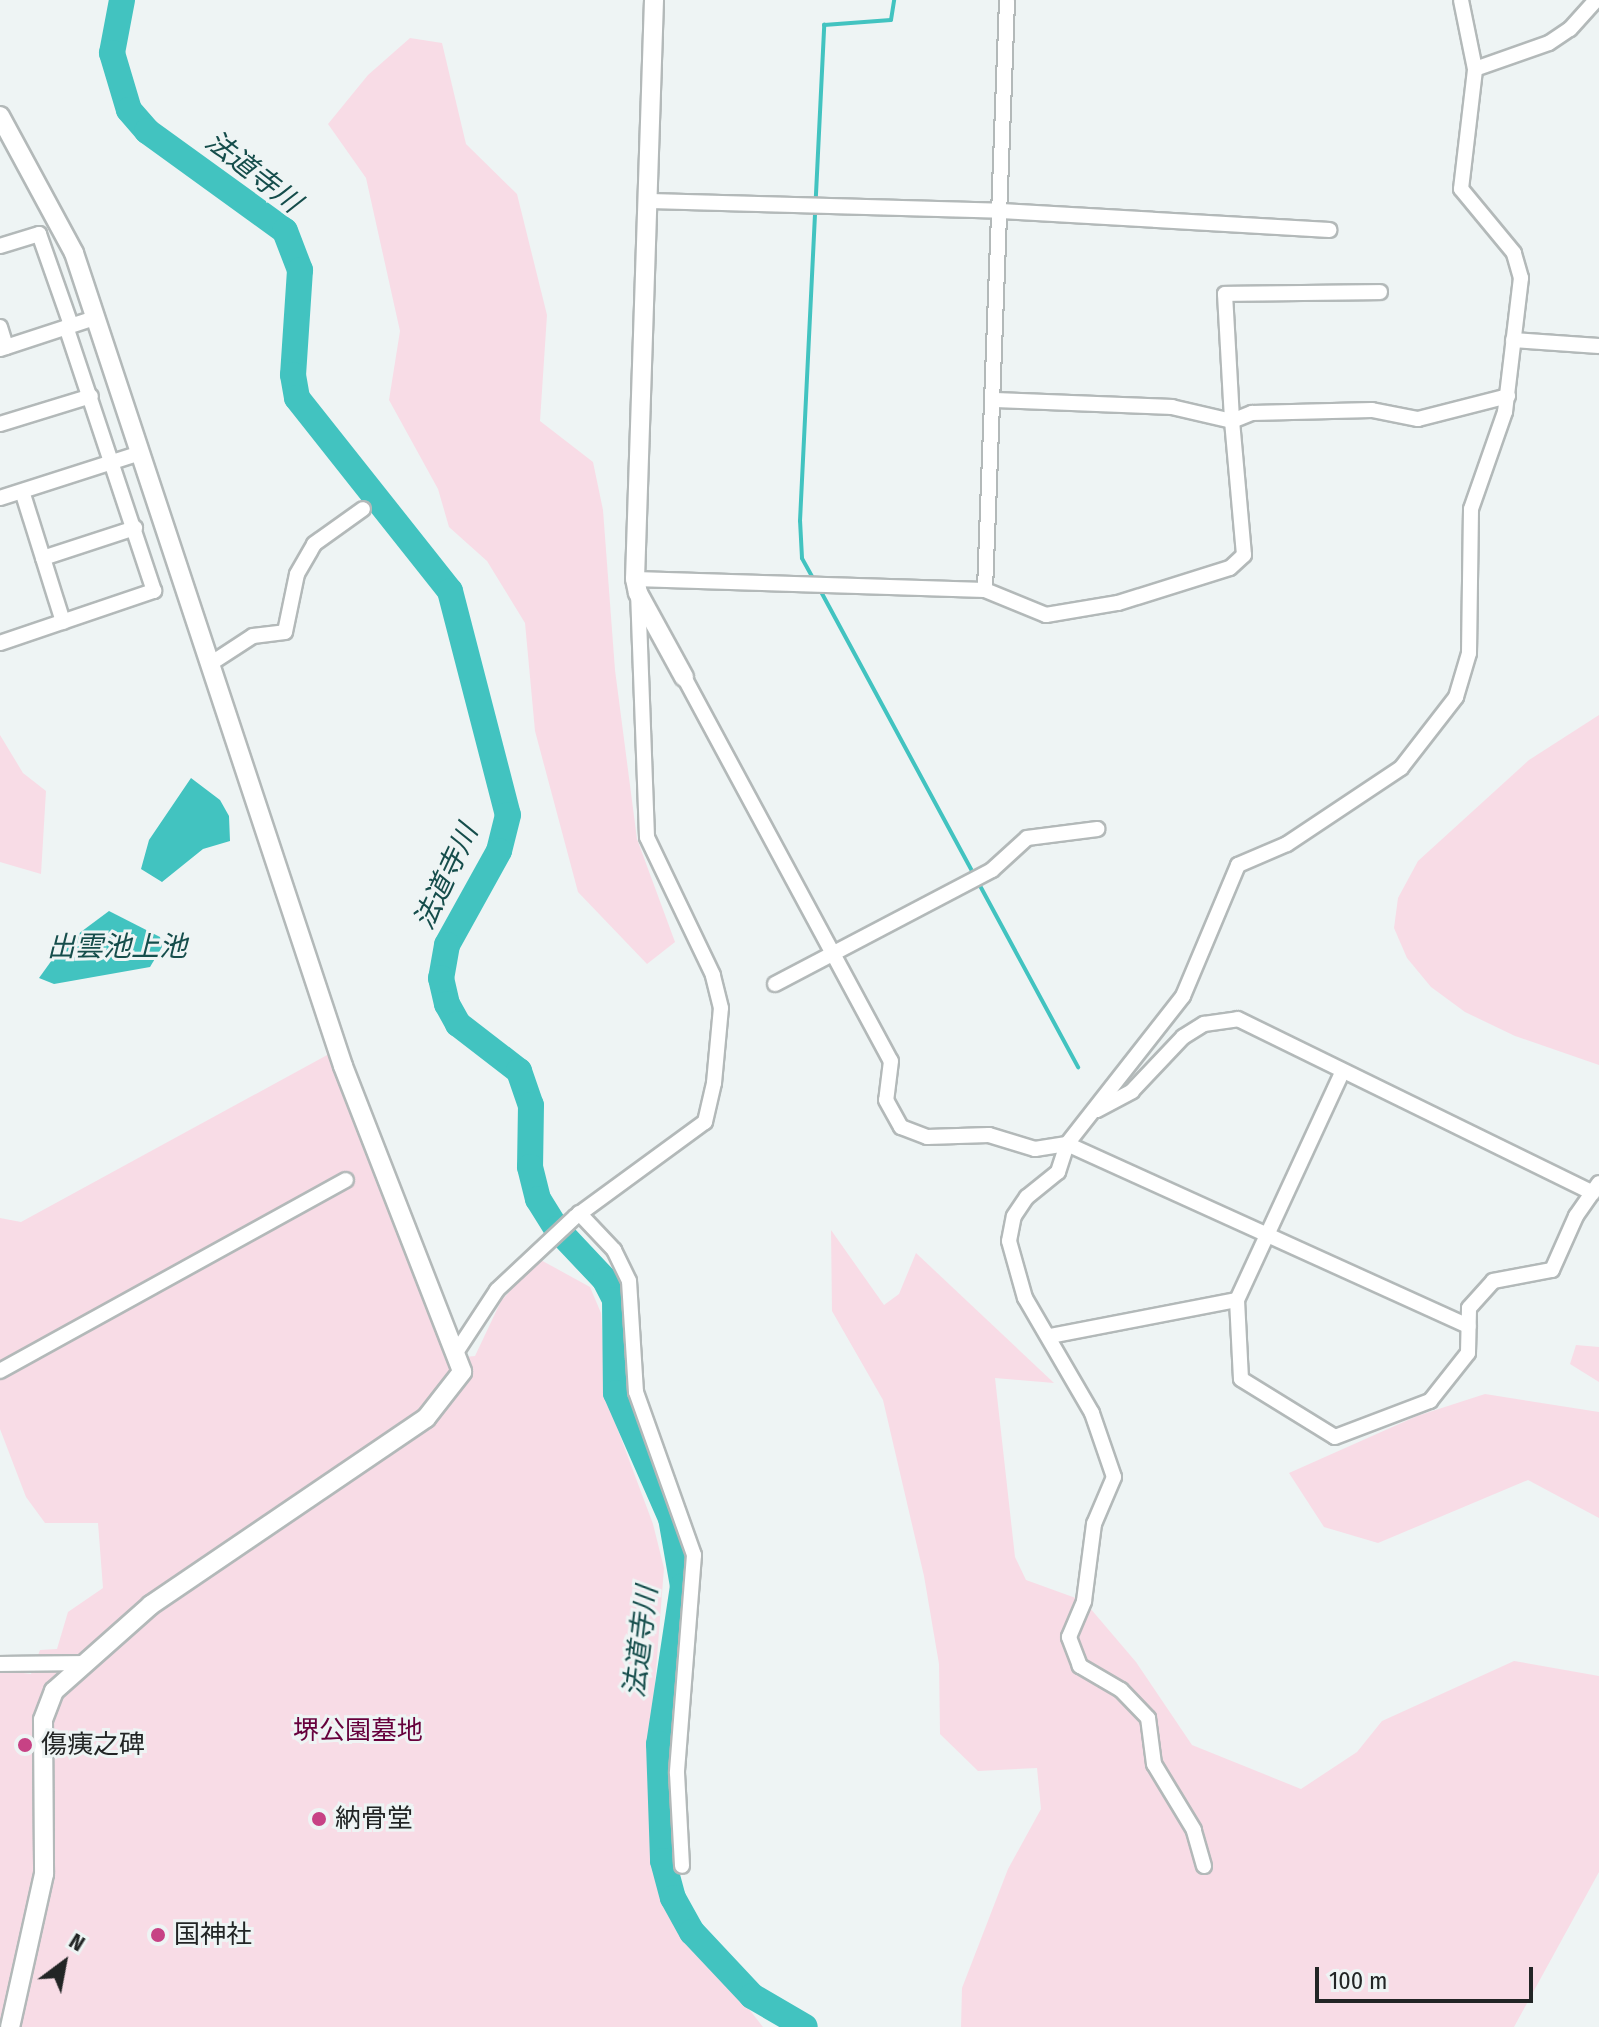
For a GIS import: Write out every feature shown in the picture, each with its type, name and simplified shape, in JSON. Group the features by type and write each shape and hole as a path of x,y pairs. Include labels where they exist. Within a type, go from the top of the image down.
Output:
{"street":[{"path":"457,1351 497,1290 577,1215 705,1122 714,1083 721,1008 713,975 647,837 637,586 654,0"},
{"path":"985,590 996,400 1007,0"},
{"path":"1204,1866 1194,1830 1154,1764 1148,1718 1121,1690 1080,1666 1069,1637 1084,1601 1094,1524 1114,1477 1092,1413 1050,1336 1025,1298 1009,1241 1014,1216 1027,1197 1058,1172 1067,1144 1183,996 1238,865 1287,844 1401,768 1456,697 1469,653 1471,509 1508,396 1521,278 1514,253 1461,189 1475,69 1461,0"},
{"path":"1475,69 1549,43 1570,29 1596,0"},
{"path":"0,116 58,216 95,318 343,1066 457,1351 462,1372 426,1418 151,1605 54,1691 43,1720 44,1874 10,2027"},
{"path":"650,201 1001,211 1329,230"},
{"path":"0,246 39,234 154,591 0,643"},
{"path":"637,586 985,590 1046,615 1118,603 1230,568 1244,555 1225,294 1380,292"},
{"path":"0,327 3,348 95,318"},
{"path":"1513,340 1599,346"},
{"path":"0,424 91,396"},
{"path":"996,400 1172,407 1232,421 1252,413 1372,410 1418,419 1508,396"},
{"path":"0,498 23,494 140,453"},
{"path":"23,494 63,622"},
{"path":"210,664 253,636 285,632 297,574 314,544 363,509"},
{"path":"43,558 135,528"},
{"path":"637,586 891,1061 886,1100 901,1127 927,1137 989,1135 1035,1149 1067,1144 1469,1326"},
{"path":"775,984 992,870 1027,838 1097,829"},
{"path":"1090,1115 1132,1091 1183,1037 1204,1024 1238,1019 1596,1188 1552,1270 1493,1281 1469,1308 1468,1353 1430,1401 1335,1437 1241,1379 1237,1300 1343,1071"},
{"path":"0,1371 346,1180"},
{"path":"577,1215 614,1250 629,1281 636,1392 694,1555 677,1773 682,1866"},
{"path":"1050,1336 1237,1300"},
{"path":"0,1664 82,1663"}],"green space":[{"path":"410,38 442,43 466,144 517,194 547,315 540,421 593,462 603,510 615,670 637,839 675,942 647,964 578,892 535,731 525,623 487,561 449,527 438,489 389,400 400,331 366,178 328,124 368,75"},
{"path":"1599,715 1599,1065 1515,1036 1465,1012 1431,987 1407,958 1394,928 1398,898 1418,861 1529,760"},
{"path":"0,735 23,773 46,791 41,874 0,862"},
{"name":"堺公園墓地","path":"329,1054 446,1359 475,1356 501,1301 539,1259 590,1287 601,1313 606,1398 653,1524 664,1568 649,1760 653,1860 691,1935 763,2027 0,2027 0,1670 31,1674 40,1650 57,1649 68,1612 103,1588 98,1523 45,1523 26,1497 0,1429 0,1218 21,1222"},
{"path":"831,1230 884,1305 899,1294 916,1253 1054,1383 995,1378 1015,1557 1026,1580 1084,1601 1136,1662 1192,1745 1301,1789 1357,1752 1382,1721 1514,1661 1599,1676 1599,1872 1514,2027 961,2027 962,1988 1008,1869 1041,1809 1037,1768 978,1771 940,1734 939,1664 924,1576 883,1400 832,1311"},
{"path":"1576,1345 1599,1347 1599,1382 1570,1364"},
{"path":"1485,1394 1599,1412 1599,1518 1528,1480 1378,1543 1324,1527 1289,1473 1417,1416"}],"water":[{"path":"191,778 220,800 229,816 230,841 203,849 162,882 141,869 149,840"},
{"name":"出雲池上池","path":"109,911 160,937 162,947 150,967 54,984 39,978 62,946"}],"waterway":[{"name":"法道寺川","path":"122,0 112,53 129,110 147,131 285,231 300,270 293,375 297,398 450,591 508,815 499,851 447,945 441,978 447,1004 458,1024 519,1071 531,1105 530,1167 538,1199 557,1229 605,1280 615,1300 616,1393 671,1518 683,1586 659,1744 663,1861 673,1898 692,1932 752,1996 805,2027"},
{"path":"814,580 802,558 800,521 824,25 891,20 894,0"},
{"path":"819,588 1078,1067"}],"place":[{"name":"傷痍之碑","path":"25,1745"},
{"name":"納骨堂","path":"319,1819"},
{"name":"国神社","path":"158,1935"}]}
